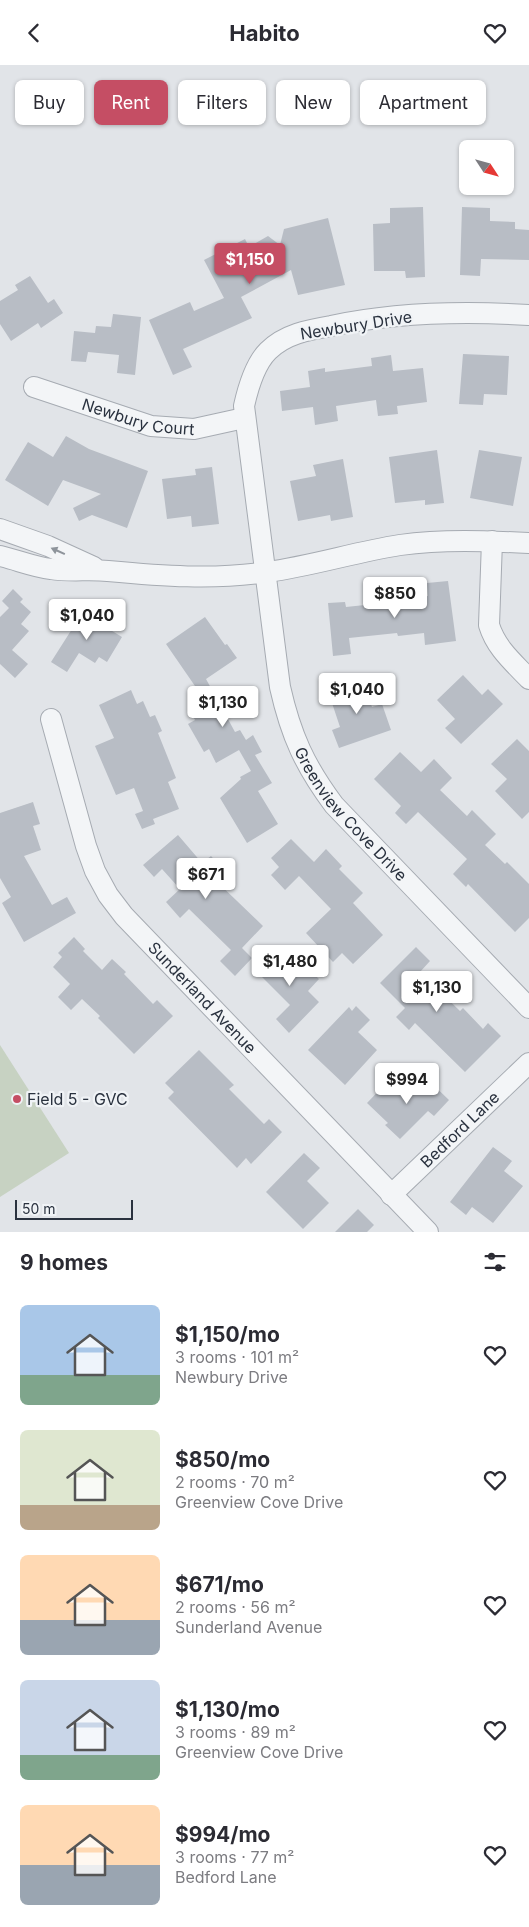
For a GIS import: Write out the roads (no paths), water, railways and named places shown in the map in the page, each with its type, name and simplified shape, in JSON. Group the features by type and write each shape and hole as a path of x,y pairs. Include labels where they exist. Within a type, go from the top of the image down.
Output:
{"street":[{"name":"Newbury Drive","path":"265,573 244,406 246,394 261,359 269,349 290,336 343,323 432,313 529,315"},
{"name":"Newbury Court","path":"34,387 151,426 194,429 244,418"},
{"path":"0,529 48,546 102,571"},
{"path":"0,556 51,569 172,577 216,577 265,573 402,545 444,541 529,543"},
{"path":"492,541 489,625 499,647 529,679"},
{"name":"Greenview Cove Drive","path":"265,573 280,687 287,719 299,750 315,779 334,805 529,1008"},
{"name":"Sunderland Avenue","path":"51,719 86,846 95,871 108,895 124,916 428,1232"},
{"name":"Bedford Lane","path":"392,1195 529,1063"}],"place":[{"name":"Field 5 - GVC","path":"17,1099"}]}
